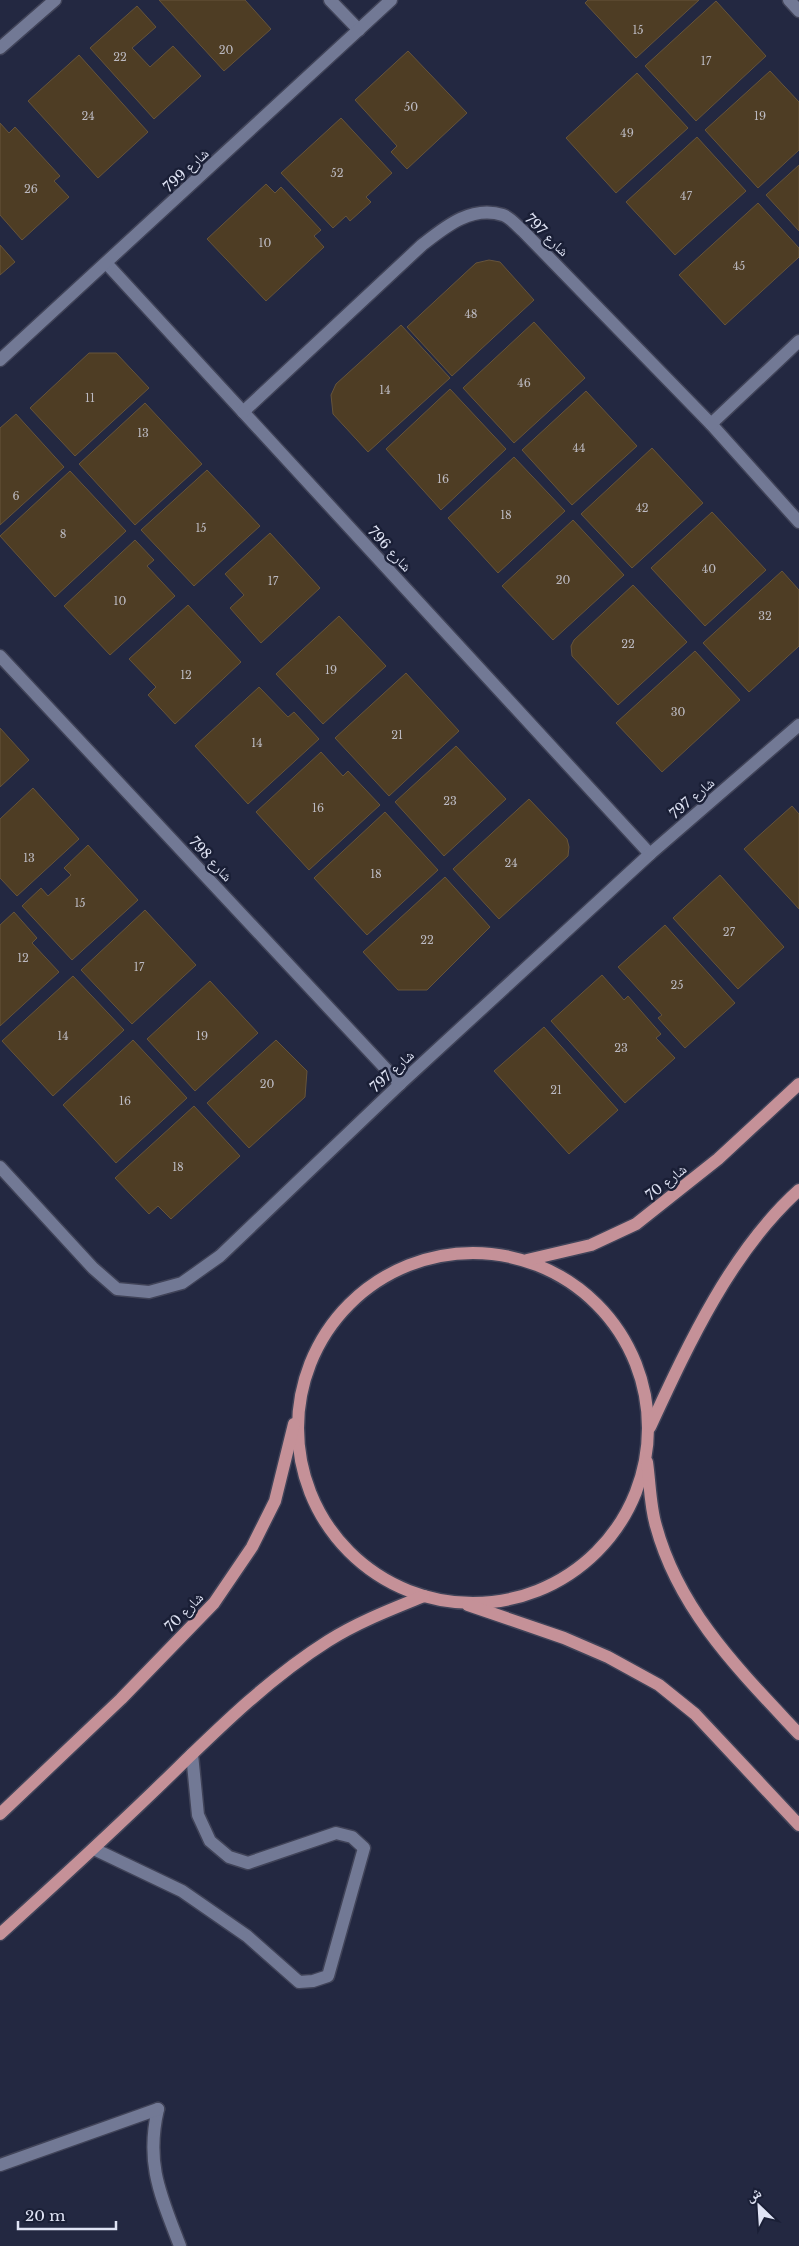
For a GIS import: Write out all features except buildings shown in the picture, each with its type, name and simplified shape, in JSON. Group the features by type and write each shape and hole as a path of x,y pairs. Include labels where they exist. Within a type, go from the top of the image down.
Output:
{"main road":[{"name":"شارع 70","path":"527,1260 591,1245 636,1224 718,1159 799,1084"},
{"path":"650,1427 690,1342 726,1280 777,1210 799,1190"},
{"path":"463,1603 514,1599 561,1580 601,1548 630,1507 646,1460 650,1427 644,1383 628,1342 601,1306 567,1279 527,1260 488,1253 448,1254 410,1265 374,1283 344,1309 321,1341 305,1378 298,1416 300,1456 311,1494 329,1528 355,1558 388,1582 424,1596 463,1603 564,1638 608,1657 659,1685 695,1714 799,1824"},
{"name":"شارع 70","path":"0,1814 120,1700 214,1603 252,1547 275,1501 305,1378"},
{"path":"646,1460 655,1524 665,1556 680,1586 702,1624 732,1663 799,1734"},
{"path":"0,1934 94,1849 228,1720 272,1682 328,1640 374,1617 424,1596"}],"street":[{"path":"0,48 55,0"},
{"path":"330,0 359,30"},
{"name":"شارع 799","path":"0,360 107,264 391,0"},
{"path":"789,0 799,11"},
{"name":"شارع 797","path":"243,412 422,245 451,223 476,213 504,215 524,232 711,424 799,522"},
{"name":"شارع 796","path":"107,264 650,854"},
{"path":"711,424 799,341"},
{"name":"شارع 798","path":"0,656 400,1084"},
{"name":"شارع 797","path":"0,1167 93,1268 117,1289 149,1292 182,1282 220,1256 400,1084 650,854 799,725"},
{"path":"94,1849 182,1891 247,1936 299,1982 313,1981 328,1976 364,1848 352,1837 336,1833 248,1863 228,1857 210,1841 198,1815 192,1754"},
{"path":"0,2165 158,2109 153,2128 154,2167 158,2186 180,2246"}]}
